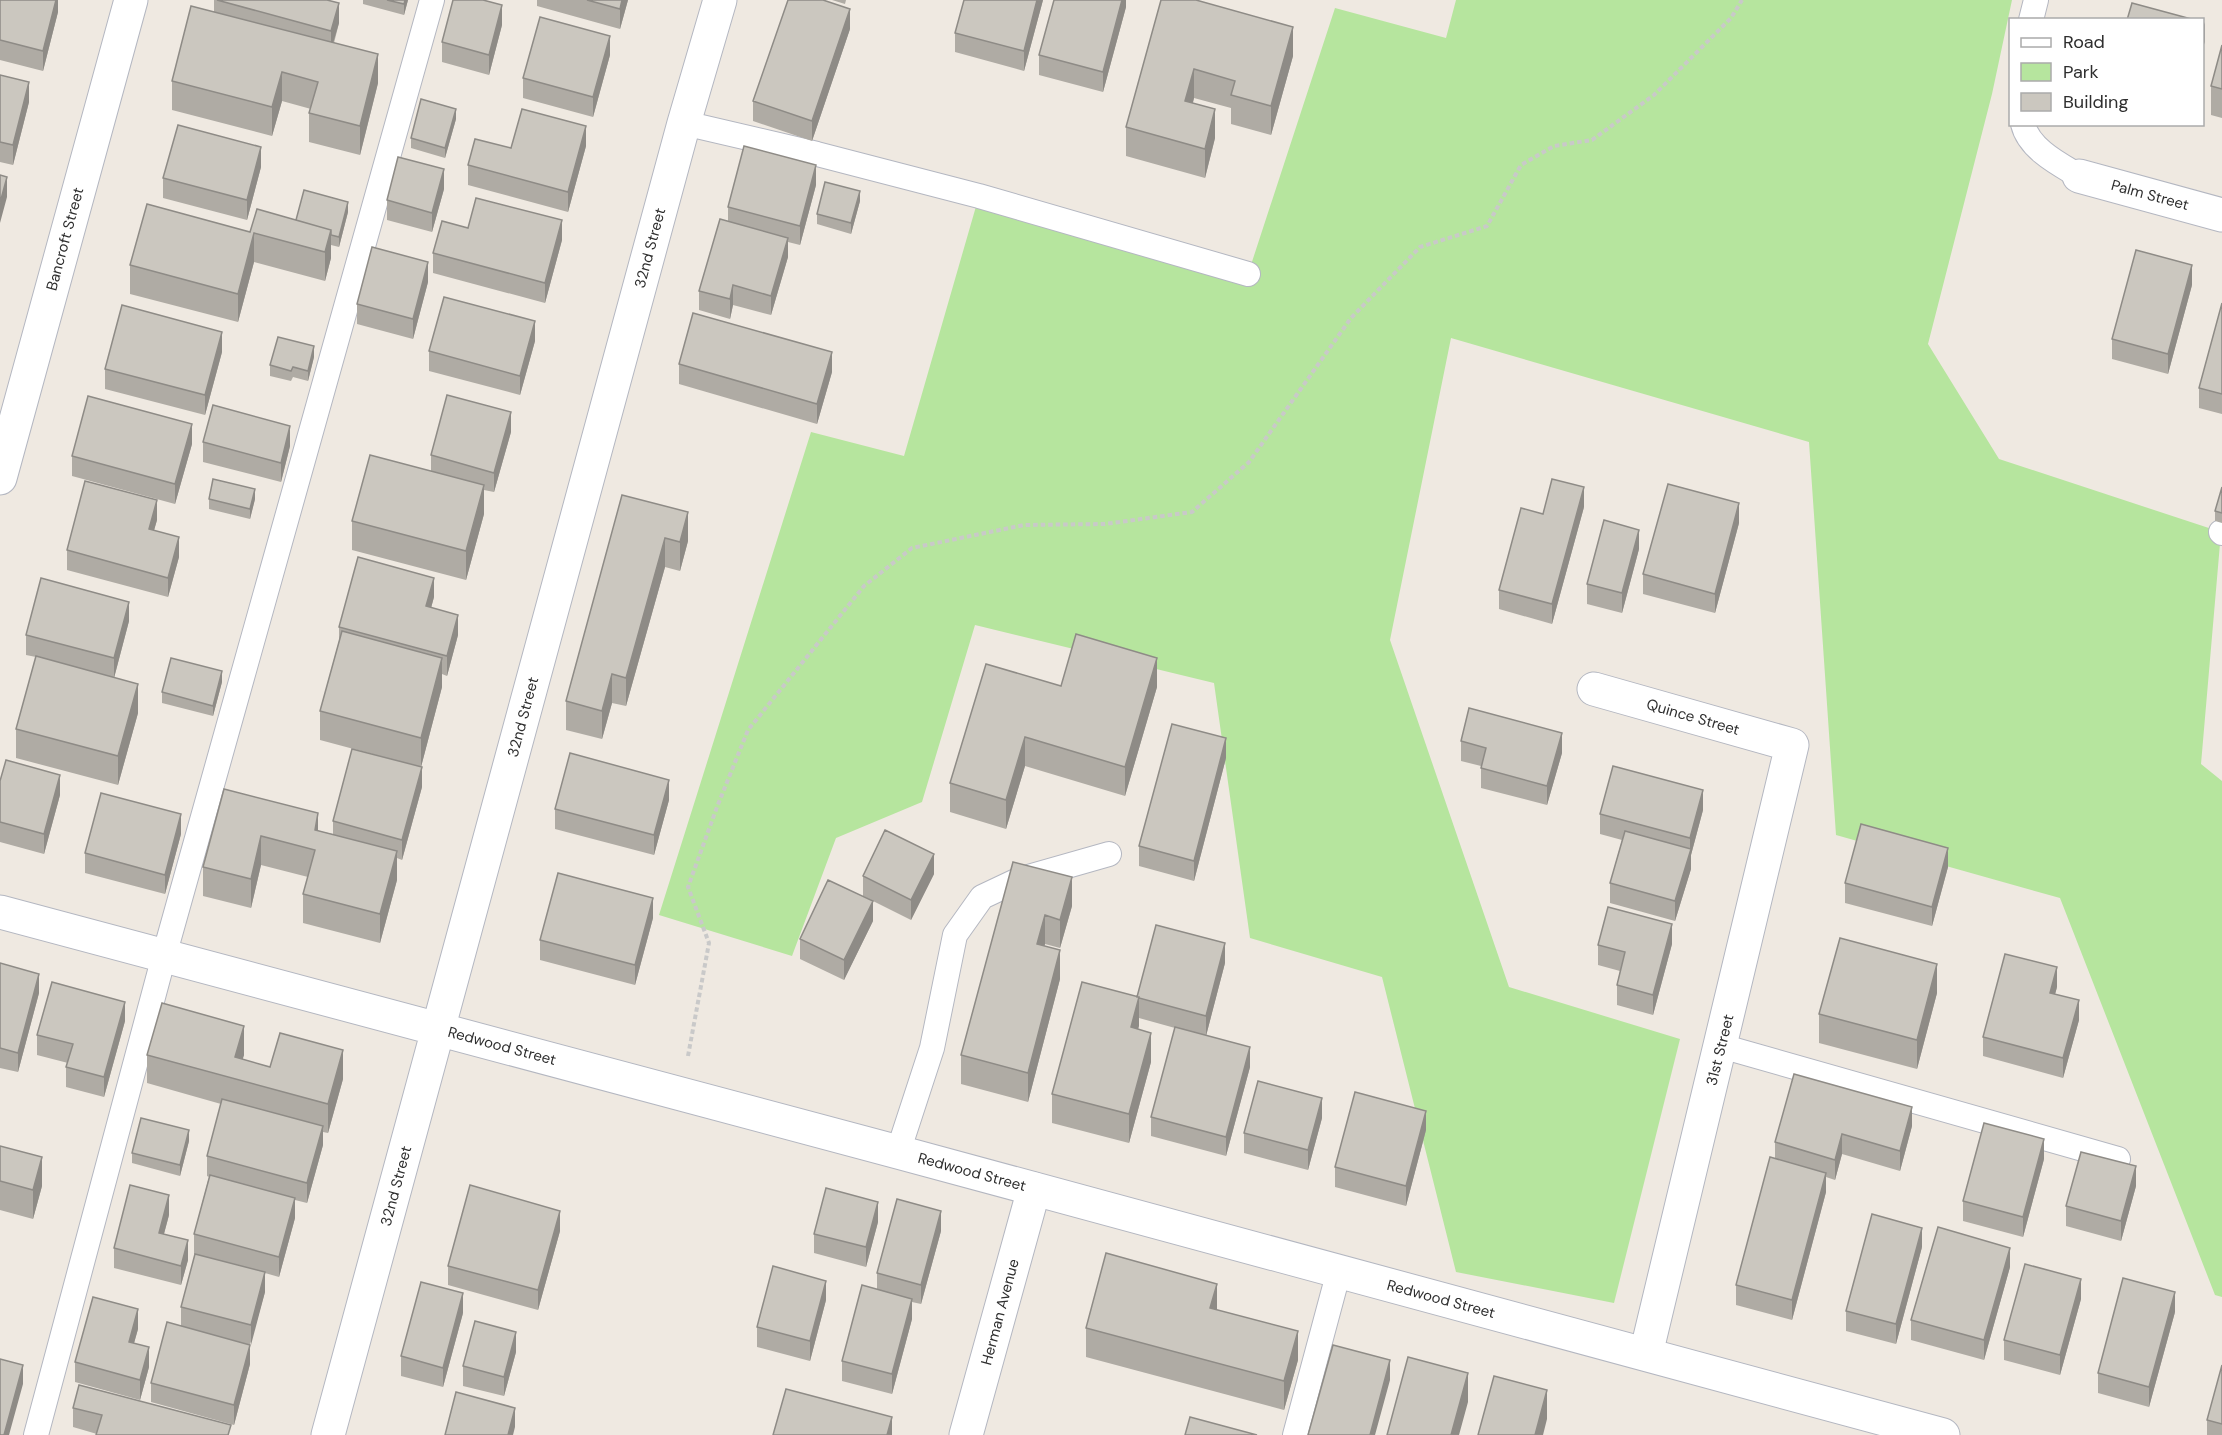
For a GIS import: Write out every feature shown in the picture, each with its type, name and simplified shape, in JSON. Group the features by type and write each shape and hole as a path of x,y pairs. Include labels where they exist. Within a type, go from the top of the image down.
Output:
{"street":[{"name":"Bancroft Street","path":"0,478 131,0"},
{"name":"32nd Street","path":"328,1435 684,123 720,0"},
{"name":"Palm Street","path":"2079,176 2222,215"},
{"name":"Quince Street","path":"1594,689 1792,745"},
{"name":"31st Street","path":"1646,1354 1792,745"},
{"name":"Redwood Street","path":"0,912 1943,1435"},
{"name":"Herman Avenue","path":"966,1435 1034,1189"}],"lane":[{"path":"36,1435 164,956 432,0"},
{"path":"2032,18 2036,0"},
{"path":"684,123 817,154 979,196 1248,274"},
{"path":"2023,126 2025,133 2049,157 2079,176"},
{"path":"898,1152 932,1048 955,935 975,906 982,897 1018,880 1109,855"},
{"path":"1721,1046 2118,1159"},
{"path":"1295,1435 1339,1271"}],"path":[{"path":"680,1094 709,943 688,887 748,730 864,586 912,548 1024,525 1105,524 1192,512 1249,462 1351,318 1420,248 1487,226 1521,165 1554,146 1592,140 1654,95 1731,18 1742,0"}],"green space":[{"path":"1456,0 2012,0 1992,94 1928,344 1999,459 2221,532 2201,764 2222,781 2222,1297 2215,1295 2060,898 1836,835 1809,442 1451,338 1390,640 1509,987 1680,1039 1614,1303 1456,1272 1382,977 1250,938 1214,683 975,625 922,802 836,838 792,956 659,915 811,432 904,456 979,196 1248,274 1335,8 1446,38"}],"building":[{"path":"0,0 56,0 43,51 0,40"},
{"path":"217,0 327,0 339,3 331,31"},
{"path":"387,0 405,0 404,4"},
{"path":"453,0 483,0 502,5 489,55 442,42"},
{"path":"587,0 622,0 620,9"},
{"path":"788,0 823,0 850,9 812,121 753,101"},
{"path":"964,0 1037,0 1024,51 955,33"},
{"path":"1054,0 1122,0 1103,72 1039,55"},
{"path":"1161,0 1196,0 1293,27 1271,106 1231,95 1235,81 1194,69 1185,101 1215,109 1205,149 1126,127"},
{"path":"2132,3 2188,18 2128,18"},
{"path":"191,6 378,54 360,126 309,113 318,82 282,72 272,107 172,81"},
{"path":"540,17 610,36 593,97 523,78"},
{"path":"2222,45 2222,89 2211,86"},
{"path":"0,75 29,82 13,145 0,142"},
{"path":"421,99 456,109 445,148 411,138"},
{"path":"522,109 586,126 568,192 468,165 475,139 511,148"},
{"path":"178,125 261,147 247,200 163,178"},
{"path":"744,146 816,165 800,226 728,207"},
{"path":"398,157 444,169 432,213 387,200"},
{"path":"0,175 7,177 0,203"},
{"path":"825,182 860,191 851,223 817,214"},
{"path":"304,190 348,202 339,237 331,235 331,230 296,220"},
{"path":"476,198 562,220 545,283 433,253 442,221 468,228"},
{"path":"147,204 250,232 257,209 331,230 325,252 254,233 238,294 130,265"},
{"path":"720,219 788,238 771,296 733,285 730,299 699,291"},
{"path":"372,247 428,262 413,319 357,304"},
{"path":"2136,250 2192,265 2168,354 2112,339"},
{"path":"444,297 535,321 520,376 429,351"},
{"path":"2222,303 2222,394 2199,388"},
{"path":"122,305 222,332 205,395 105,369"},
{"path":"693,313 832,352 817,404 679,364"},
{"path":"278,337 314,346 308,371 293,367 291,371 270,365"},
{"path":"447,395 511,412 494,473 431,455"},
{"path":"88,396 192,424 175,484 72,456"},
{"path":"213,405 290,426 281,463 203,442"},
{"path":"370,455 484,485 466,551 352,521"},
{"path":"213,479 255,489 250,509 209,499"},
{"path":"1552,479 1584,487 1552,604 1499,590 1521,508 1543,514"},
{"path":"85,481 157,500 149,529 179,537 168,578 67,550"},
{"path":"1668,484 1739,503 1715,594 1643,574"},
{"path":"2222,487 2222,513 2215,511"},
{"path":"622,495 688,512 680,542 665,538 626,678 612,674 602,711 566,701"},
{"path":"1604,520 1639,530 1622,593 1587,584"},
{"path":"358,557 434,578 426,606 458,615 447,656 339,627"},
{"path":"41,578 129,602 114,658 26,635"},
{"path":"342,631 442,658 421,738 320,711"},
{"path":"1076,634 1157,658 1125,767 1025,737 1006,800 950,783 986,664 1061,686"},
{"path":"36,656 138,684 118,756 16,729"},
{"path":"171,658 222,671 213,706 162,692"},
{"path":"1469,708 1562,733 1547,786 1481,768 1486,748 1461,741"},
{"path":"1172,724 1226,738 1194,861 1139,846"},
{"path":"352,749 422,767 402,840 333,821"},
{"path":"570,753 669,780 654,835 555,809"},
{"path":"6,760 60,775 44,834 0,822 0,781"},
{"path":"1613,766 1703,790 1690,838 1600,814"},
{"path":"224,789 318,813 315,830 397,851 380,914 303,894 315,850 261,836 251,879 203,867"},
{"path":"101,793 181,814 165,875 85,853"},
{"path":"1861,824 1948,848 1932,907 1845,883"},
{"path":"885,830 934,854 911,900 863,876"},
{"path":"1625,831 1691,849 1675,901 1610,883"},
{"path":"1013,862 1072,877 1060,920 1045,915 1037,944 1060,950 1028,1073 961,1055"},
{"path":"558,873 653,898 635,965 540,940"},
{"path":"828,880 873,901 844,960 800,939"},
{"path":"1608,907 1672,924 1653,995 1617,985 1625,952 1598,945"},
{"path":"1156,925 1225,943 1206,1016 1137,997"},
{"path":"1840,938 1937,964 1917,1040 1819,1014"},
{"path":"2005,954 2057,967 2050,993 2079,1000 2063,1058 1983,1037"},
{"path":"0,963 39,974 18,1053 0,1048"},
{"path":"52,982 125,1002 104,1077 66,1067 73,1044 37,1035"},
{"path":"1082,982 1139,997 1131,1027 1151,1033 1129,1114 1052,1094"},
{"path":"162,1003 244,1026 235,1057 270,1067 280,1033 343,1050 328,1104 147,1055"},
{"path":"1175,1027 1250,1047 1226,1137 1151,1117"},
{"path":"1794,1074 1912,1107 1900,1151 1842,1134 1835,1160 1775,1142"},
{"path":"1258,1081 1322,1098 1308,1150 1244,1133"},
{"path":"1355,1092 1426,1111 1406,1186 1335,1167"},
{"path":"222,1099 323,1126 307,1183 207,1156"},
{"path":"141,1118 189,1130 180,1165 132,1153"},
{"path":"1984,1123 2044,1139 2023,1217 1963,1201"},
{"path":"0,1146 42,1157 33,1190 0,1181"},
{"path":"2081,1152 2136,1166 2121,1221 2066,1206"},
{"path":"1770,1157 1826,1173 1792,1300 1736,1285"},
{"path":"210,1175 295,1198 279,1257 194,1234"},
{"path":"130,1185 169,1195 159,1233 188,1240 181,1266 114,1248"},
{"path":"470,1185 560,1211 538,1290 448,1266"},
{"path":"826,1188 878,1202 866,1247 814,1234"},
{"path":"897,1199 941,1211 921,1285 877,1273"},
{"path":"1872,1214 1922,1228 1896,1324 1846,1311"},
{"path":"1938,1227 2010,1248 1984,1340 1911,1320"},
{"path":"1106,1253 1217,1284 1210,1308 1298,1331 1284,1381 1086,1328"},
{"path":"195,1254 265,1272 251,1325 181,1307"},
{"path":"2025,1264 2081,1279 2060,1355 2004,1340"},
{"path":"773,1266 826,1281 810,1341 757,1327"},
{"path":"2123,1278 2175,1292 2149,1387 2098,1373"},
{"path":"421,1282 463,1293 443,1368 401,1356"},
{"path":"862,1285 912,1299 892,1374 842,1361"},
{"path":"93,1297 138,1309 129,1342 149,1347 140,1380 75,1362"},
{"path":"475,1321 516,1332 504,1377 463,1366"},
{"path":"167,1322 250,1345 234,1405 151,1383"},
{"path":"1333,1345 1390,1360 1370,1435 1308,1435"},
{"path":"1408,1357 1468,1373 1451,1435 1387,1435"},
{"path":"0,1359 23,1365 4,1435 0,1435"},
{"path":"2222,1365 2222,1424 2207,1420"},
{"path":"1494,1376 1547,1390 1535,1435 1478,1435"},
{"path":"79,1385 231,1425 228,1435 96,1435 102,1415 73,1408"},
{"path":"786,1389 892,1417 887,1435 773,1435"},
{"path":"456,1392 515,1408 508,1435 445,1435"},
{"path":"1190,1417 1257,1435 1185,1435"}]}
